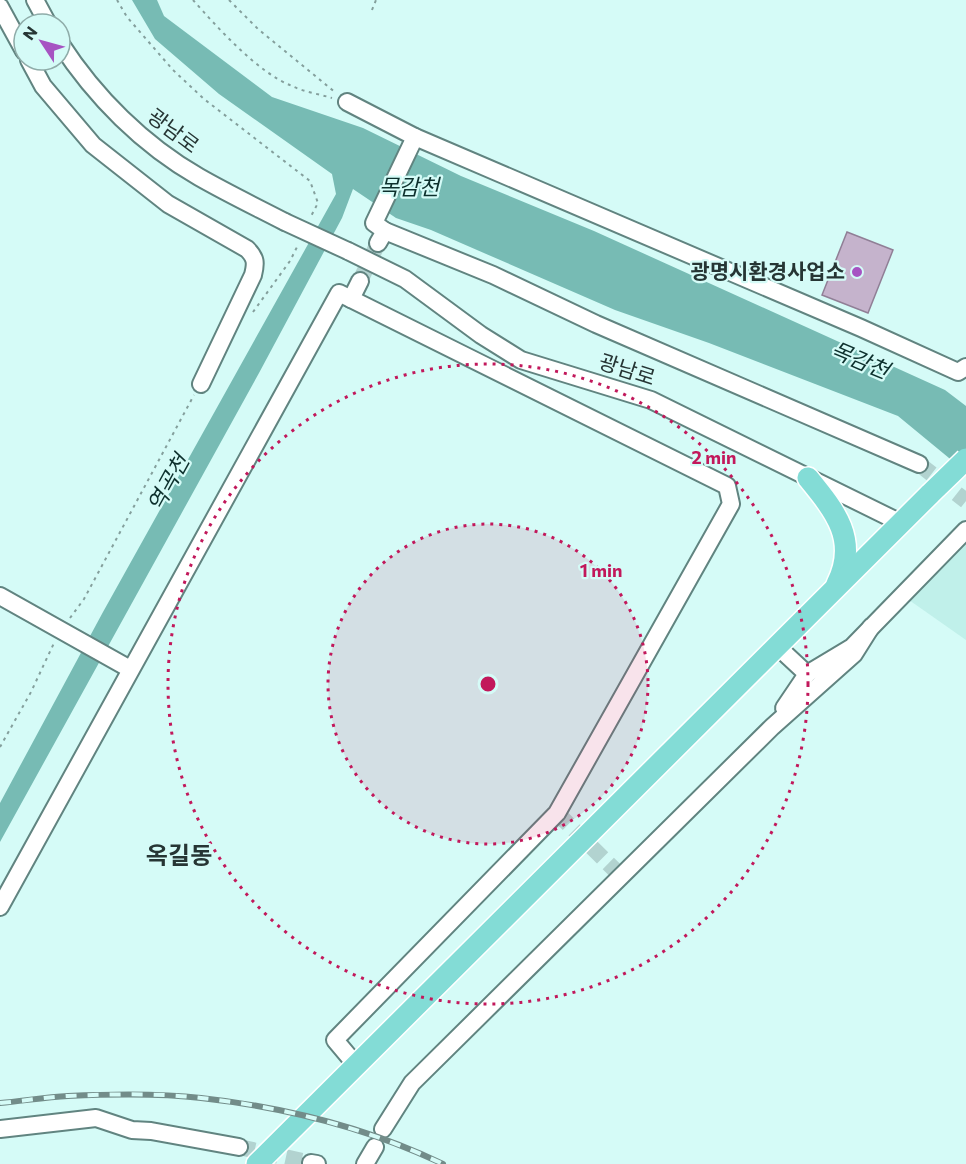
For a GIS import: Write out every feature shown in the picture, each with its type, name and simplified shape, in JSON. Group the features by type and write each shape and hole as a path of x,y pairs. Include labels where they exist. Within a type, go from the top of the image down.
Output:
{"main road":[{"path":"257,1164 966,459"},
{"path":"808,478 833,508 843,535 846,550 845,562 833,591"}],"street":[{"path":"0,7 12,29"},
{"name":"광남로","path":"72,61 111,108 159,150 197,176 285,222 405,279 481,335 521,360 651,400 901,523"},
{"path":"36,72 44,86 93,146 168,204 253,255 256,262 253,275 201,384"},
{"path":"347,102 415,137 958,372 966,367"},
{"path":"415,137 379,232 493,275 596,324 919,464"},
{"path":"351,299 360,281"},
{"path":"0,907 339,293 727,486 731,504 557,813 335,1040 356,1065"},
{"path":"772,727 807,674 852,646 966,530"},
{"path":"0,596 130,669"},
{"path":"383,1129 412,1083 772,727 854,654 871,627"},
{"path":"778,646 807,674"},
{"path":"0,1129 96,1118 132,1130 151,1131 239,1147"},
{"path":"365,1164 375,1147"}],"path":[{"path":"193,0 212,22 264,70 291,86 347,102"},
{"path":"230,0 258,29 347,102"},
{"path":"372,10 376,0"},
{"path":"0,747 31,692 61,629 84,599 201,384"}],"shaded area":[{"path":"966,540 966,640 909,600"}],"water":[{"name":"목감천","path":"132,0 157,0 164,16 272,97 363,128 461,176 594,231 945,390 966,406 966,472 898,416 709,343 615,310 431,230 396,218 353,189 342,218 259,373 0,842 0,803 103,612 336,194 332,174 219,94 155,39"}],"building":[{"name":"광명시환경사업소","path":"847,232 893,250 868,313 822,295"}],"tunnel":[{"path":"360,281 378,243"},
{"path":"919,464 966,501"},
{"path":"557,813 621,876"},
{"path":"239,1147 311,1163"}],"railway":[{"path":"0,1103 118,1094 168,1095 232,1102 325,1121 385,1140 443,1164"}],"place":[{"name":"광명시환경사업소","path":"857,272"}],"district":[{"name":"옥길동","path":"179,856"}],"water label":[{"name":"역곡천","path":"168,483"}]}
